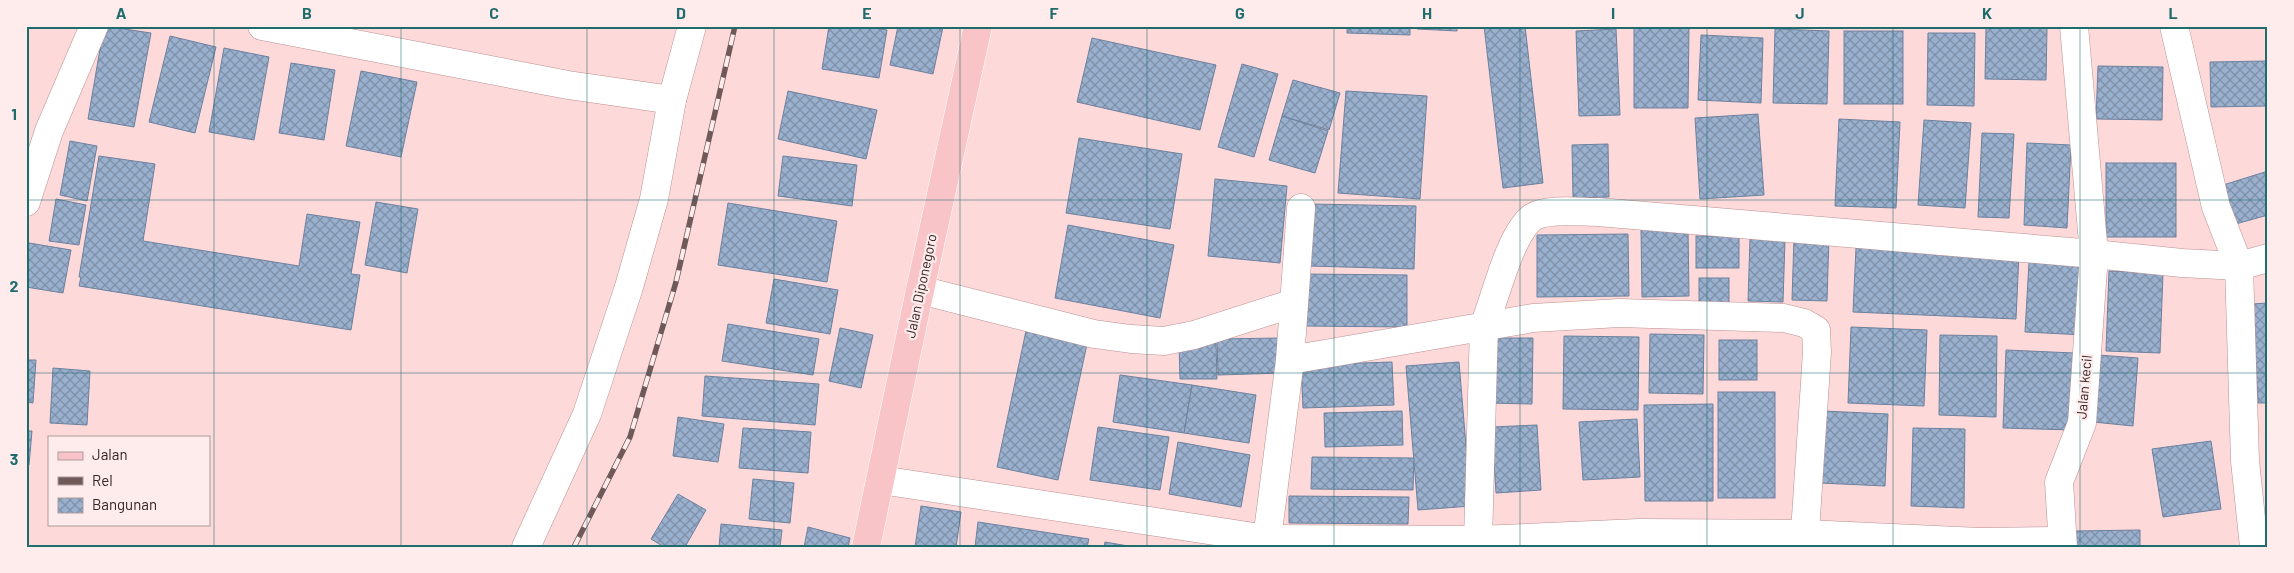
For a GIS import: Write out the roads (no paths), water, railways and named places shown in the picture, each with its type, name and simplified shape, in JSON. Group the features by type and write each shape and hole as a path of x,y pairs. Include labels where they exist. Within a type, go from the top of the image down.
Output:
{"main road":[{"name":"Jalan Diponegoro","path":"866,547 978,26"}],"street":[{"path":"26,202 49,131 94,26"},
{"path":"262,26 568,85 672,100"},
{"path":"526,547 587,414 629,287 654,199 672,100 692,26"},
{"name":"Jalan kecil","path":"2062,544 2059,482 2082,423 2094,254 2074,26"},
{"path":"2174,26 2216,207 2238,266 2245,461 2254,547"},
{"path":"1266,543 1290,360 1301,208"},
{"path":"1478,540 1484,326 1494,300 1500,276 1522,228 1533,217 1548,212 1598,212 2182,263 2238,266 2268,258"},
{"path":"920,290 1094,334 1164,341 1194,335 1294,303"},
{"path":"1290,360 1533,318 1619,314 1784,318 1804,323 1816,330 1816,374 1804,540"},
{"path":"881,480 1266,543 1478,540 1639,533 1804,540 2062,544"}],"railway":[{"path":"574,547 630,437 676,282 735,26"}]}
